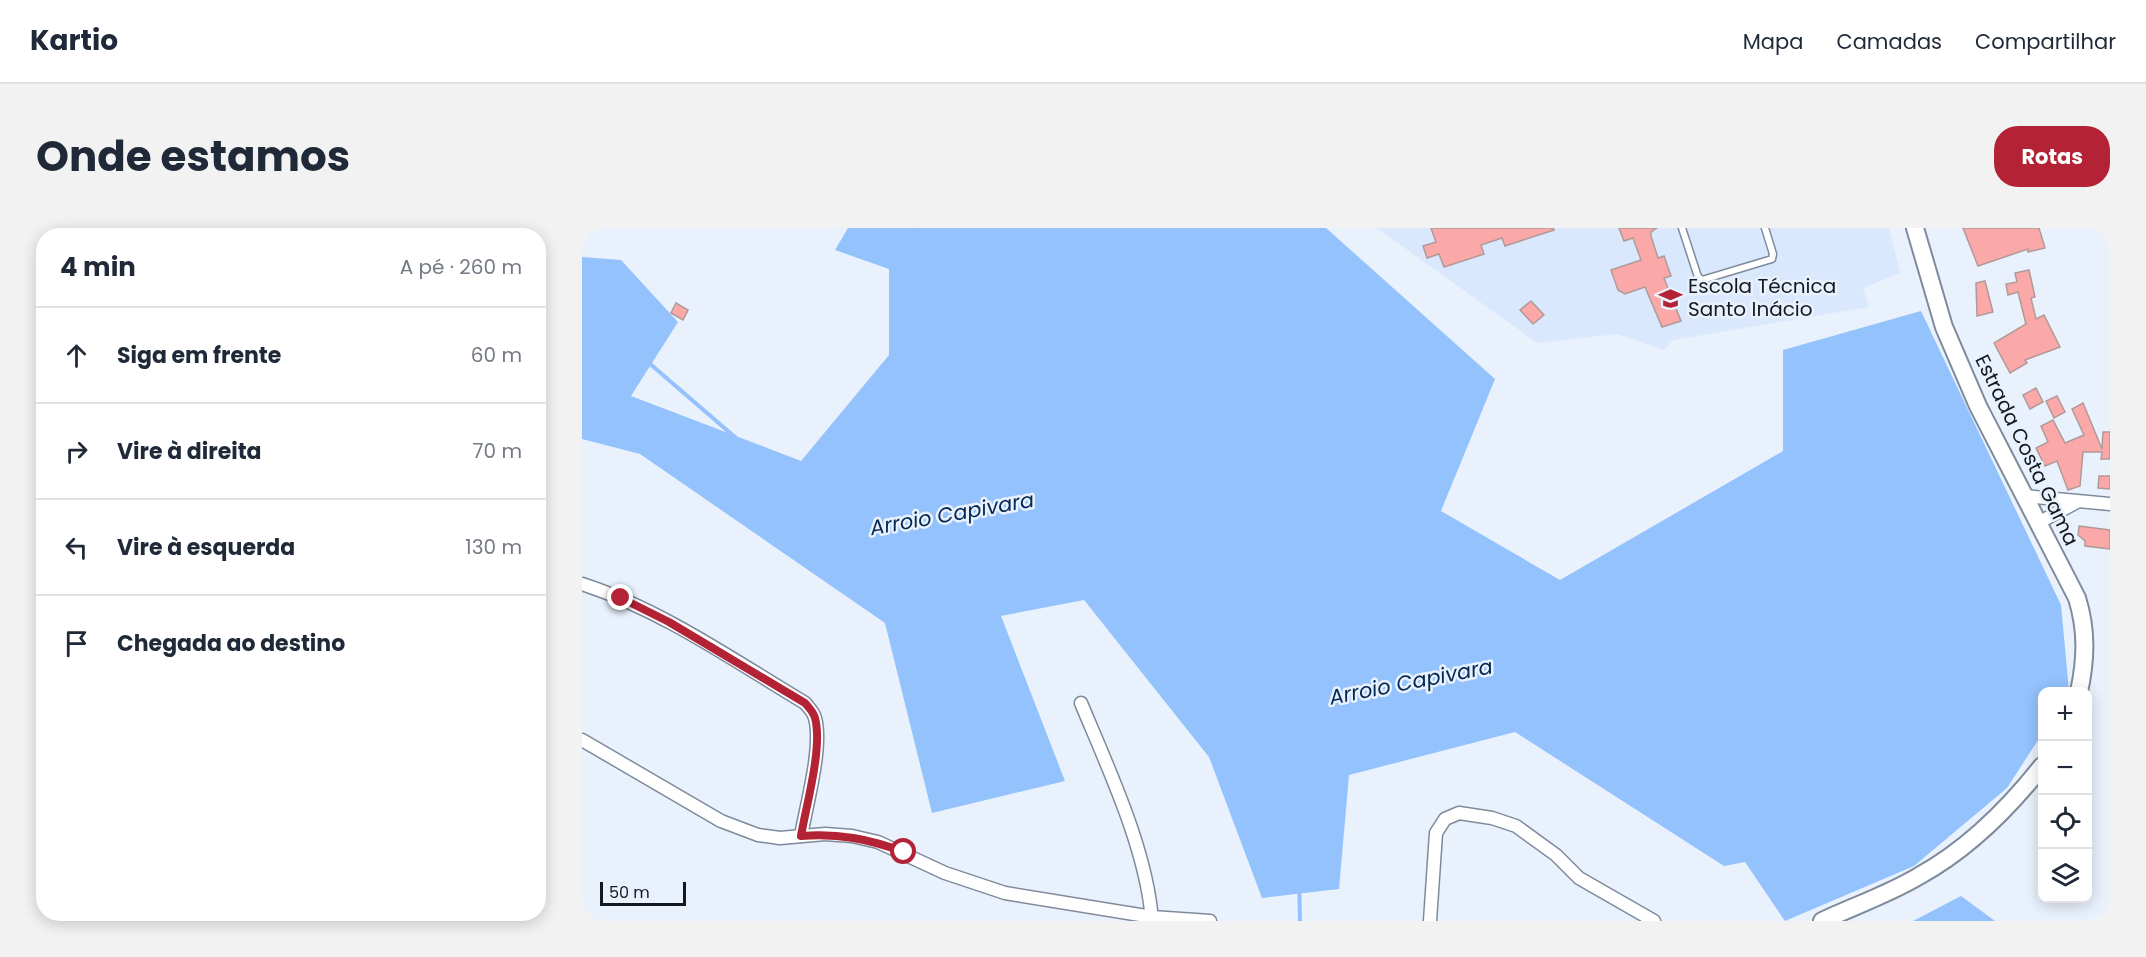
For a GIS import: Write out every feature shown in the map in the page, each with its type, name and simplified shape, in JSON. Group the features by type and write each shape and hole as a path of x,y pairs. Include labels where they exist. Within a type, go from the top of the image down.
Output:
{"main road":[{"name":"Estrada Costa Gama","path":"1915,228 1944,327 1978,406 2078,598 2085,621 2085,652 2080,687"},
{"path":"1822,921 1919,877 1977,836 2019,796 2038,772"}],"street":[{"path":"2025,496 2110,504"},
{"path":"2038,523 2077,502"},
{"path":"582,584 621,598 669,622 805,703 813,711 816,720 816,748 801,836"},
{"path":"1081,703 1123,805 1140,861 1152,919"},
{"path":"582,740 740,829 780,838 834,835 878,842 975,885 1005,893 1152,919 1210,921"},
{"path":"1431,921 1436,833 1445,819 1459,813 1492,818 1516,826 1556,855 1579,878 1654,921"}],"lane":[{"path":"1682,228 1698,277 1702,280 1772,259 1773,254 1764,228"}],"shaded area":[{"path":"848,228 1326,228 1495,379 1441,511 1560,580 1783,451 1783,350 1921,311 2061,605 2069,687 2038,687 2038,740 2007,788 1914,866 1785,921 1745,862 1724,866 1515,732 1349,775 1339,889 1262,898 1209,757 1084,600 1001,616 1065,781 932,813 885,623 640,454 582,439 582,257 621,260 678,322 631,396 801,461 889,355 889,269 835,250"},
{"name":"Escola Técnica Santo Inácio","path":"1377,228 1889,228 1900,273 1863,288 1869,307 1673,340 1664,350 1617,334 1537,343"},
{"path":"1961,896 1995,921 1913,921"}],"building":[{"path":"1431,228 1553,228 1554,230 1505,246 1502,238 1481,245 1484,254 1444,267 1439,254 1427,258 1423,246 1436,242"},
{"path":"1619,228 1657,228 1651,232 1651,236 1658,258 1664,256 1671,276 1664,278 1681,321 1662,327 1645,287 1625,294 1618,290 1611,270 1641,260 1633,238 1624,241"},
{"path":"1963,228 2039,228 2045,248 2028,252 2028,249 1978,266"},
{"path":"2029,270 2035,297 2031,298 2036,319 2044,315 2060,347 2025,360 2027,363 2010,373 1994,343 2026,324 2018,292 2008,295 2006,284 2017,282 2015,273"},
{"path":"1985,281 1993,312 1977,316 1976,283"},
{"path":"1531,301 1544,315 1533,324 1520,310"},
{"path":"676,303 688,310 683,320 671,313"},
{"path":"2036,388 2043,402 2030,409 2023,395"},
{"path":"2057,396 2065,412 2054,418 2046,401"},
{"path":"2083,403 2102,449 2103,432 2110,432 2110,459 2101,459 2102,452 2083,452 2080,486 2068,490 2057,461 2045,466 2036,448 2048,442 2041,426 2053,420 2065,443 2084,435 2072,409"},
{"path":"2099,476 2110,476 2110,489 2098,488"},
{"path":"2079,526 2110,530 2110,549 2085,546 2085,541 2078,535"}],"waterway":[{"path":"787,482 845,443 905,359 901,274 914,228"},
{"name":"Arroio Capivara","path":"582,351 649,363 787,482 855,546 1035,511 1099,525 1156,630 1279,722 1541,673 1764,701"},
{"path":"913,534 997,739"},
{"path":"1279,722 1298,831 1300,921"}],"place":[{"name":"Escola Técnica Santo Inácio","path":"1670,298"}],"route":[{"path":"621,598 669,622 805,703 813,711 816,720 816,748 801,836 825,834 852,836 878,842 904,852"}]}
